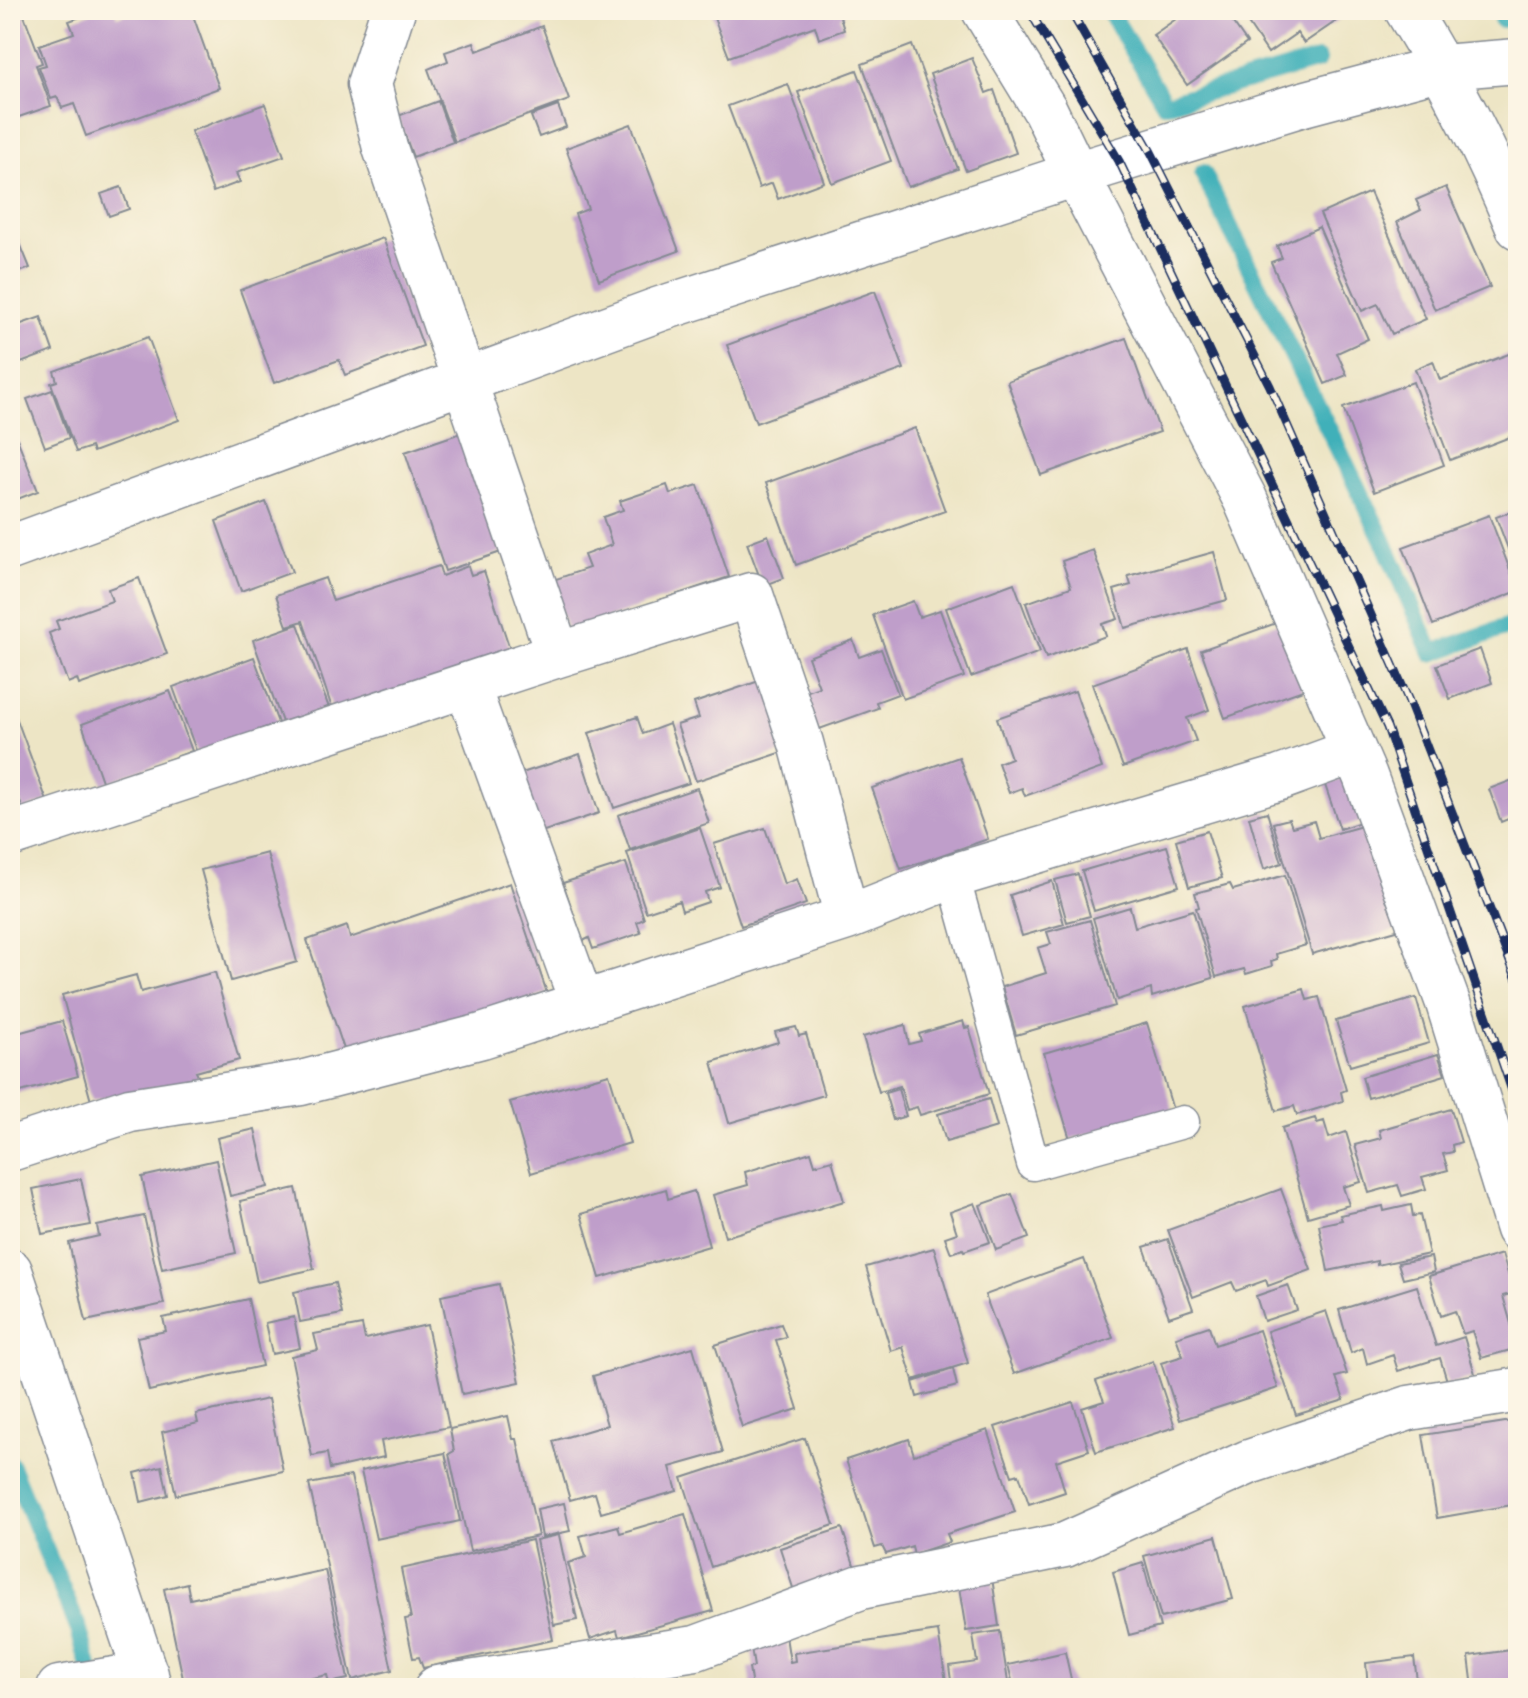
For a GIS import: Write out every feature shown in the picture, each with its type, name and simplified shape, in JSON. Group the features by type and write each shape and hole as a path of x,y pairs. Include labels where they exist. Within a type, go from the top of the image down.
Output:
{"street":[{"path":"393,10 369,84 385,148 558,655"},
{"path":"984,10 1045,110 1245,499 1354,751 1448,1003 1518,1229"},
{"path":"1407,10 1442,67 1495,170 1518,227"},
{"path":"10,548 660,309 1076,174 1303,104 1442,67 1518,61"},
{"path":"10,835 751,595 801,743 847,918"},
{"path":"467,685 582,1003"},
{"path":"10,1149 130,1110 301,1083 482,1036 847,918 953,876 1280,778 1354,751"},
{"path":"10,1271 20,1327 138,1680 62,1688"},
{"path":"437,1688 696,1648 861,1587 1065,1545 1249,1462 1409,1408 1518,1390"}],"lane":[{"path":"953,876 1033,1164 1183,1122"}],"building":[{"path":"22,10 42,63 36,65 51,106 10,120 10,12"},
{"path":"99,10 115,10 117,17 136,10 191,10 219,88 86,136 74,104 62,108 57,97 51,99 39,67 46,65 39,45 74,33 69,21"},
{"path":"711,10 843,10 845,15 840,17 844,30 819,39 815,26 729,57"},
{"path":"1189,10 1224,10 1247,43 1187,85 1153,35"},
{"path":"1239,10 1346,10 1348,13 1304,43 1297,33 1268,53"},
{"path":"542,26 569,100 455,142 428,69 448,61 445,52 474,42 477,51"},
{"path":"912,45 958,169 908,187 862,64"},
{"path":"972,58 986,93 994,90 1016,153 966,171 930,74"},
{"path":"857,70 891,161 832,183 798,92"},
{"path":"788,84 824,182 778,199 772,183 759,188 728,106"},
{"path":"438,101 453,142 413,157 398,116"},
{"path":"265,104 284,156 236,173 240,182 213,192 191,131"},
{"path":"558,106 566,127 539,137 531,116"},
{"path":"631,124 679,251 599,280 575,214 588,209 566,148"},
{"path":"121,187 129,209 109,216 101,194"},
{"path":"1446,187 1490,287 1435,310 1397,222 1421,210 1416,200"},
{"path":"1370,192 1426,319 1392,334 1378,304 1362,311 1320,214"},
{"path":"10,219 30,268 10,276"},
{"path":"1319,227 1368,339 1337,353 1347,375 1325,384 1271,262 1282,258 1277,246"},
{"path":"383,238 423,346 345,375 339,360 274,383 240,290"},
{"path":"875,291 904,369 756,423 727,345"},
{"path":"41,317 53,351 10,367 10,328"},
{"path":"148,337 179,420 93,452 91,447 76,452 51,383 57,381 54,371"},
{"path":"1126,338 1160,432 1041,475 1007,381"},
{"path":"1514,352 1518,361 1518,434 1450,460 1415,369 1433,361 1440,380"},
{"path":"1413,382 1444,465 1374,492 1343,408"},
{"path":"52,390 69,438 45,447 27,399"},
{"path":"10,421 38,491 10,502"},
{"path":"915,428 945,511 796,565 766,483"},
{"path":"461,433 501,552 445,571 405,452"},
{"path":"667,485 670,494 698,485 729,577 568,631 550,581 589,568 584,555 612,545 603,517 623,510 620,501"},
{"path":"266,502 292,572 241,591 216,521"},
{"path":"1518,509 1518,575 1496,517"},
{"path":"1489,515 1518,591 1433,625 1403,547"},
{"path":"768,535 784,578 763,586 747,543"},
{"path":"1093,550 1118,619 1102,624 1106,636 1046,658 1026,603 1071,587 1062,561"},
{"path":"1214,552 1227,600 1125,628 1114,590 1131,585 1128,576"},
{"path":"439,566 442,576 468,566 471,575 484,571 512,655 334,714 303,621 287,626 276,595 325,578 333,601"},
{"path":"139,578 167,654 79,685 77,679 68,683 49,633 59,629 56,621 112,601 108,589"},
{"path":"1014,583 1040,652 971,677 946,608"},
{"path":"913,601 919,617 940,610 964,677 903,699 873,615"},
{"path":"1279,622 1303,690 1225,718 1201,650"},
{"path":"298,624 329,708 283,725 253,640"},
{"path":"853,640 859,657 881,649 898,694 876,702 878,708 814,731 800,694 819,687 808,657"},
{"path":"1188,649 1209,710 1187,718 1196,741 1123,767 1092,684"},
{"path":"1480,649 1492,683 1450,699 1437,665"},
{"path":"254,657 278,723 197,753 173,687"},
{"path":"765,679 789,750 696,781 677,725 699,718 694,703"},
{"path":"170,691 192,751 103,784 82,724"},
{"path":"1075,691 1102,768 1025,796 1022,788 1009,793 998,763 1011,758 997,718"},
{"path":"16,717 47,801 23,810 17,793 10,795 10,720"},
{"path":"637,717 643,734 669,724 689,783 614,808 589,733"},
{"path":"580,754 599,813 535,834 516,775"},
{"path":"959,757 988,839 901,869 872,788"},
{"path":"1351,776 1366,820 1340,829 1325,785"},
{"path":"1518,778 1518,815 1501,822 1489,789"},
{"path":"697,788 709,823 630,850 618,815"},
{"path":"1267,812 1282,863 1264,869 1249,817"},
{"path":"1289,819 1292,827 1314,821 1319,838 1369,824 1400,929 1312,954 1273,823"},
{"path":"700,828 720,887 705,892 708,902 682,911 679,901 646,912 627,853"},
{"path":"765,828 784,884 797,879 806,904 741,926 714,844"},
{"path":"1207,831 1222,878 1189,887 1176,840"},
{"path":"1167,846 1179,886 1094,911 1082,871"},
{"path":"267,853 297,962 231,981 201,870"},
{"path":"626,863 644,919 637,922 641,933 593,949 589,938 583,941 563,883"},
{"path":"1078,874 1090,916 1067,922 1055,880"},
{"path":"1285,875 1306,945 1276,954 1277,959 1271,961 1272,966 1246,974 1244,969 1216,977 1196,908 1199,907 1195,893 1230,884 1233,890"},
{"path":"1052,881 1064,924 1022,936 1010,895"},
{"path":"510,883 547,993 348,1061 307,940 347,926 350,938"},
{"path":"1130,907 1135,927 1193,910 1213,978 1152,997 1151,989 1117,1000 1093,918"},
{"path":"1090,920 1115,1006 1016,1035 1002,987 1046,973 1038,948 1051,944 1047,932"},
{"path":"215,972 239,1060 196,1072 199,1078 91,1101 62,995 136,975 141,992"},
{"path":"1304,989 1307,1000 1319,997 1346,1090 1341,1092 1343,1101 1297,1115 1294,1106 1276,1111 1245,1006"},
{"path":"1416,998 1429,1043 1350,1066 1336,1021"},
{"path":"62,1021 78,1076 10,1095 10,1035"},
{"path":"963,1021 965,1028 969,1027 989,1094 920,1115 917,1107 907,1110 900,1086 879,1092 863,1037 905,1025 909,1044 921,1041 919,1034"},
{"path":"1147,1023 1173,1110 1070,1139 1044,1053"},
{"path":"796,1027 799,1036 806,1034 824,1095 729,1123 712,1062 778,1042 775,1032"},
{"path":"1438,1054 1445,1075 1368,1098 1362,1077"},
{"path":"609,1074 630,1143 531,1173 510,1102"},
{"path":"898,1089 906,1116 893,1120 885,1093"},
{"path":"989,1099 997,1127 946,1142 938,1114"},
{"path":"1451,1109 1461,1142 1452,1145 1453,1152 1443,1154 1448,1170 1422,1177 1426,1189 1402,1196 1398,1185 1369,1193 1355,1145 1381,1138 1379,1130"},
{"path":"1315,1118 1317,1123 1324,1121 1329,1138 1346,1132 1361,1182 1343,1187 1349,1205 1308,1217 1282,1128"},
{"path":"255,1129 268,1187 230,1196 217,1138"},
{"path":"811,1152 815,1165 832,1160 844,1201 725,1237 713,1195 748,1185 745,1172"},
{"path":"216,1160 236,1253 162,1269 142,1177"},
{"path":"81,1179 91,1225 42,1234 33,1189"},
{"path":"296,1188 314,1269 257,1282 240,1201"},
{"path":"666,1189 668,1199 694,1191 709,1246 600,1278 581,1214"},
{"path":"1281,1189 1311,1270 1268,1286 1266,1280 1236,1291 1232,1282 1193,1297 1168,1230"},
{"path":"1012,1194 1029,1238 996,1250 980,1205"},
{"path":"975,1203 990,1242 951,1253 945,1237 957,1233 950,1212"},
{"path":"1411,1205 1413,1216 1420,1215 1429,1254 1328,1271 1319,1225 1342,1220 1340,1215 1383,1206 1384,1211"},
{"path":"144,1216 164,1304 86,1321 69,1243 99,1236 97,1226"},
{"path":"1168,1239 1193,1309 1169,1317 1144,1247"},
{"path":"934,1248 968,1363 913,1380 903,1347 891,1351 866,1267"},
{"path":"1502,1254 1514,1293 1503,1296 1518,1348 1481,1358 1472,1331 1463,1334 1455,1311 1441,1316 1429,1276"},
{"path":"1431,1257 1434,1272 1403,1279 1398,1263"},
{"path":"1084,1259 1113,1338 1014,1374 985,1295"},
{"path":"335,1283 342,1314 300,1322 294,1292"},
{"path":"499,1284 520,1382 462,1394 441,1296"},
{"path":"1288,1285 1297,1310 1264,1321 1256,1296"},
{"path":"1417,1286 1436,1346 1464,1337 1476,1377 1448,1384 1440,1358 1398,1371 1393,1355 1367,1364 1363,1348 1351,1353 1339,1310"},
{"path":"248,1299 262,1366 149,1391 137,1337 166,1331 163,1318"},
{"path":"1326,1311 1347,1374 1336,1377 1344,1400 1296,1415 1267,1331"},
{"path":"294,1317 300,1348 272,1354 265,1323"},
{"path":"781,1324 786,1337 776,1340 798,1409 742,1427 715,1345"},
{"path":"362,1325 365,1339 427,1325 449,1427 381,1441 384,1457 330,1469 327,1453 312,1456 291,1356 318,1350 314,1334"},
{"path":"1209,1326 1215,1345 1259,1330 1278,1388 1180,1420 1161,1363 1183,1356 1176,1337"},
{"path":"693,1347 723,1452 670,1467 677,1491 601,1513 595,1493 570,1500 553,1441 607,1425 593,1376"},
{"path":"1153,1361 1175,1427 1096,1452 1082,1408 1104,1401 1096,1381"},
{"path":"953,1369 957,1386 917,1397 913,1382"},
{"path":"268,1399 283,1471 176,1495 162,1432 198,1423 196,1414"},
{"path":"1073,1402 1089,1450 1056,1461 1065,1492 1029,1504 1019,1474 1012,1476 995,1427"},
{"path":"508,1416 513,1439 517,1439 538,1536 470,1551 449,1454 454,1451 450,1429"},
{"path":"1518,1420 1518,1504 1437,1518 1423,1435"},
{"path":"988,1430 1015,1512 947,1534 950,1542 914,1554 912,1546 886,1554 882,1546 875,1548 846,1460 909,1439 914,1455"},
{"path":"805,1438 834,1525 711,1567 682,1478"},
{"path":"445,1453 460,1521 376,1539 361,1471"},
{"path":"162,1466 168,1495 141,1502 135,1473"},
{"path":"351,1476 392,1670 352,1680 309,1484"},
{"path":"564,1503 570,1531 542,1537 537,1509"},
{"path":"685,1514 713,1611 619,1637 617,1630 590,1639 568,1563 586,1557 580,1536 618,1526 620,1533"},
{"path":"842,1528 857,1574 795,1594 780,1548"},
{"path":"559,1535 577,1620 554,1625 536,1540"},
{"path":"1216,1536 1233,1599 1161,1618 1144,1556"},
{"path":"532,1540 553,1640 423,1668 419,1657 413,1658 405,1619 411,1618 401,1569"},
{"path":"1143,1563 1160,1627 1129,1635 1113,1572"},
{"path":"325,1570 348,1679 329,1683 327,1675 267,1688 185,1688 164,1589 187,1583 190,1599"},
{"path":"991,1571 999,1626 966,1631 957,1575"},
{"path":"785,1630 790,1662 795,1661 794,1653 938,1631 947,1688 752,1688 749,1668 754,1667 749,1635"},
{"path":"1000,1631 1009,1688 952,1688 949,1666 977,1662 973,1635"},
{"path":"1518,1649 1518,1688 1473,1688 1469,1656"},
{"path":"1065,1652 1073,1688 1014,1688 1008,1665"},
{"path":"1414,1657 1418,1688 1368,1688 1366,1663"}],"waterway":[{"path":"1109,10 1165,104 1318,60"},
{"path":"1502,19 1518,18"},
{"path":"1203,173 1383,540 1432,653 1518,623"},
{"path":"10,1464 79,1630 94,1685"}],"railway":[{"path":"1029,10 1119,161 1387,727 1518,1108"},
{"path":"1070,10 1151,152 1270,386 1408,699 1518,982"}]}
